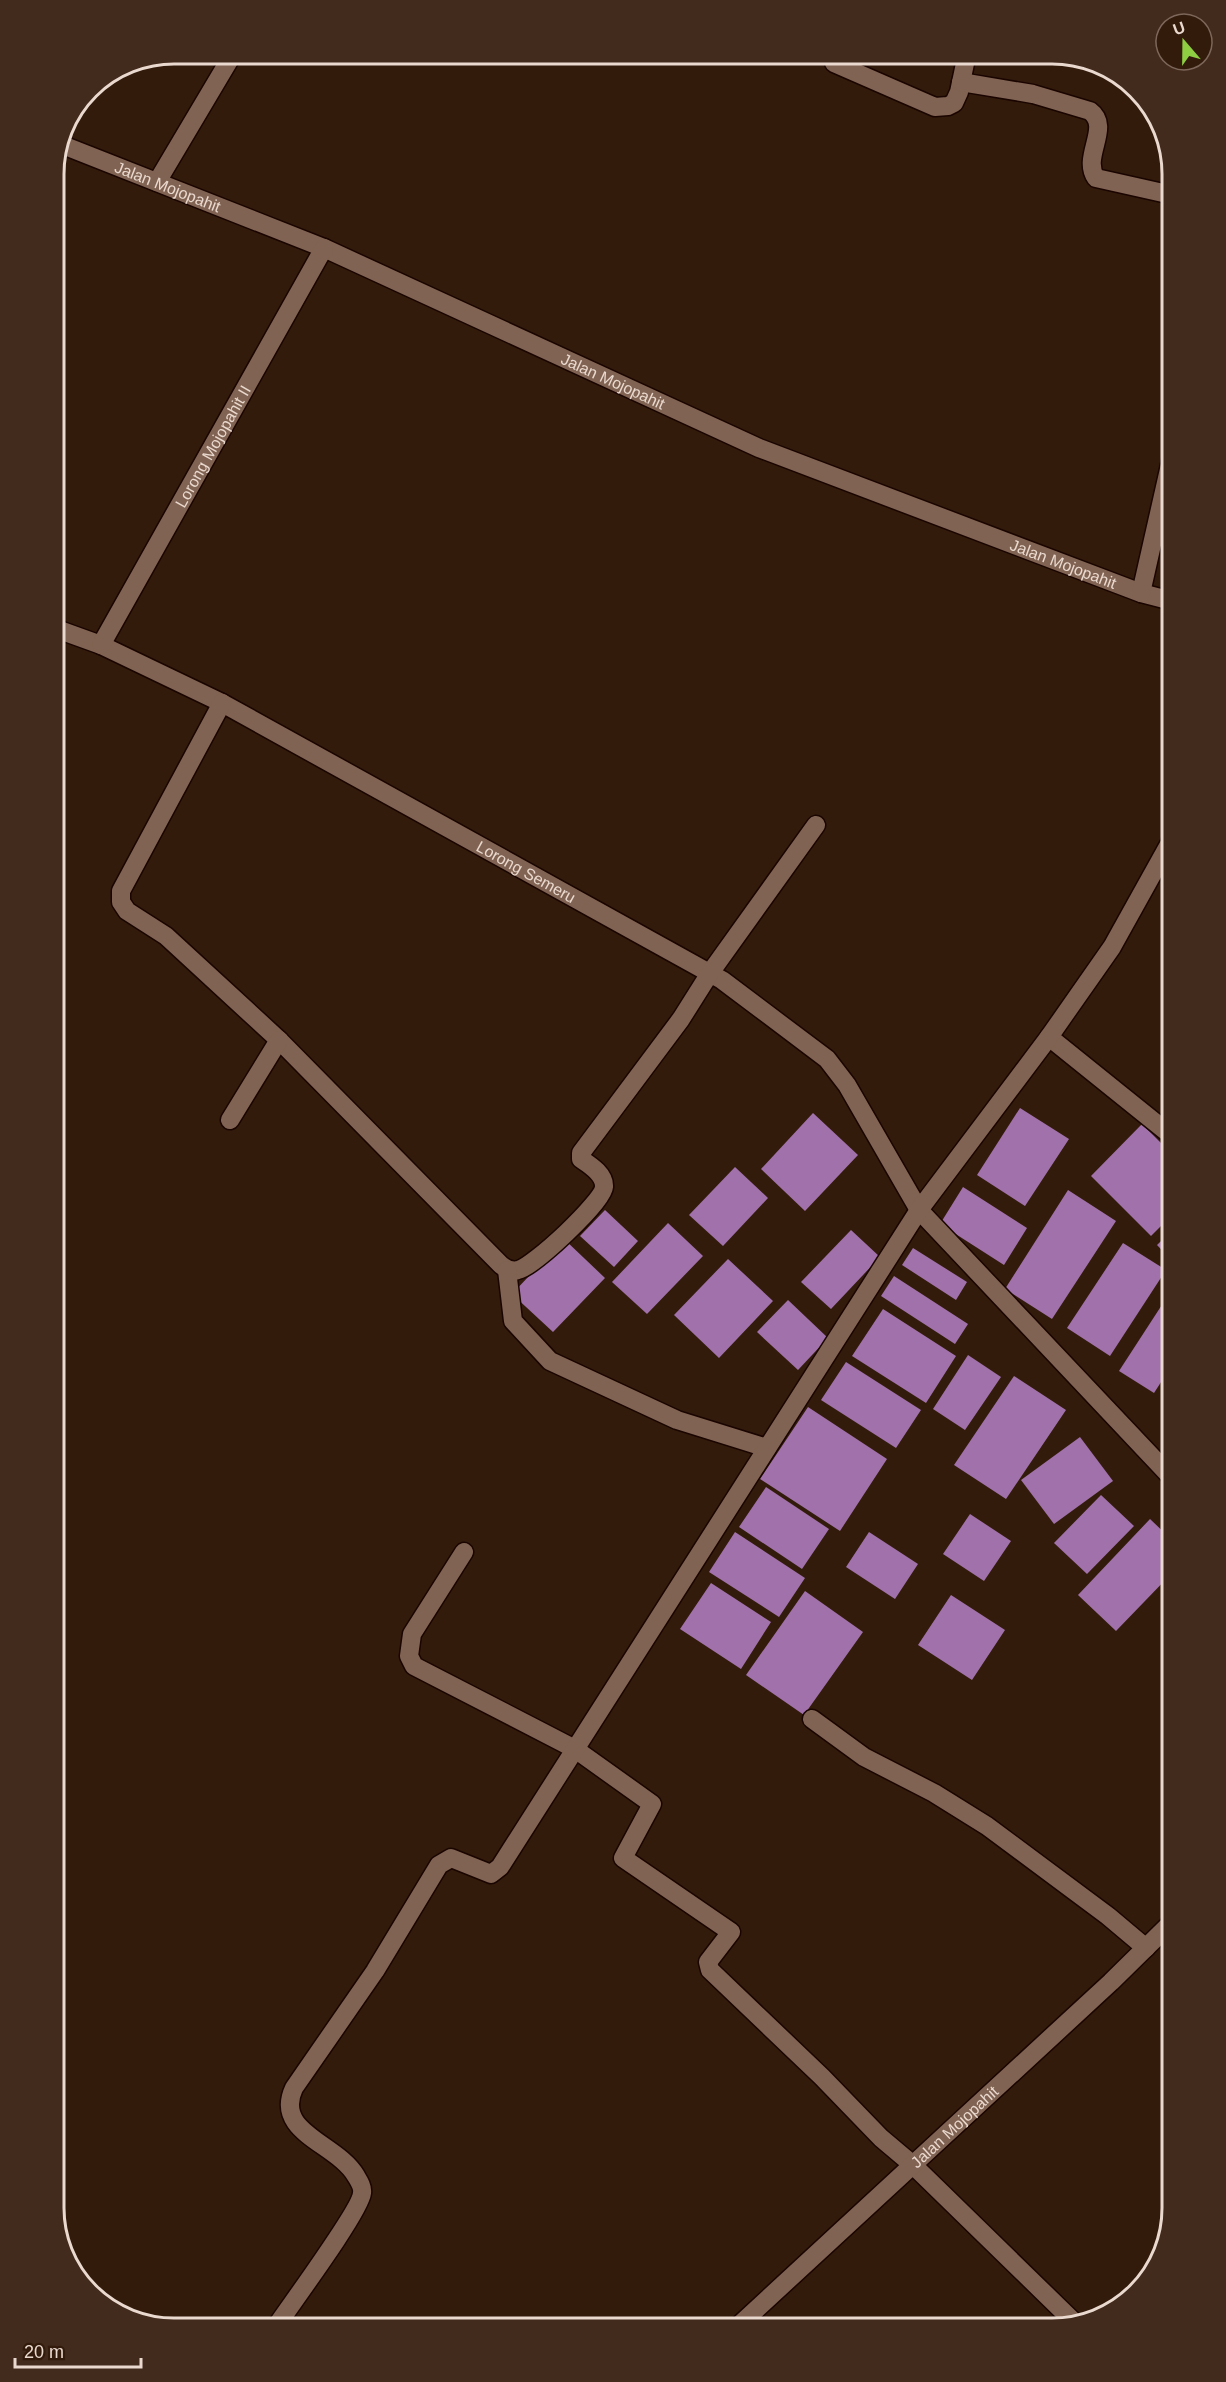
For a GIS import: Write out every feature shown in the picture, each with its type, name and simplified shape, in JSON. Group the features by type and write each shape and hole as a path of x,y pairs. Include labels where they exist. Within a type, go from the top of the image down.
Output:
{"street":[{"path":"157,182 227,64"},
{"path":"838,65 935,107 954,103 965,65"},
{"path":"961,82 1033,94 1090,111 1096,116 1099,125 1091,161 1092,171 1096,178 1162,193"},
{"name":"Jalan Mojopahit","path":"68,147 324,248 759,448 1141,593 1162,598"},
{"name":"Lorong Mojopahit II","path":"100,645 324,248"},
{"path":"1141,593 1162,500"},
{"name":"Lorong Semeru","path":"65,632 100,645 222,703 710,973 812,1047 835,1067 919,1210 1162,1467"},
{"path":"222,703 121,891 121,902 127,911 166,936 279,1040 507,1270 513,1321 550,1361 677,1420 767,1448"},
{"path":"507,1270 516,1271 526,1267 591,1210 602,1194 603,1179 581,1159 580,1155 681,1019 710,973 816,825"},
{"path":"282,2317 348,2221 362,2193 360,2183 344,2159 303,2130 293,2120 289,2111 289,2099 294,2088 375,1971 439,1865 451,1858 483,1872 491,1874 496,1872 919,1210 1049,1037 1112,947 1162,857"},
{"path":"1049,1037 1162,1128"},
{"path":"230,1120 279,1040"},
{"path":"464,1552 412,1634 409,1656 414,1666 575,1749 652,1804 623,1858 731,1932 708,1962 708,1967 822,2077 881,2138 913,2165 1067,2316"},
{"path":"812,1719 864,1757 934,1793 987,1826 1108,1916 1146,1948"},
{"name":"Jalan Mojopahit","path":"746,2318 1111,1982 1162,1932"}],"building":[{"path":"1020,1108 1069,1139 1025,1206 977,1175"},
{"path":"813,1113 858,1155 805,1211 761,1169"},
{"path":"1142,1124 1162,1144 1162,1225 1151,1236 1091,1176"},
{"path":"735,1167 768,1198 723,1246 689,1215"},
{"path":"963,1187 1027,1228 1004,1265 940,1224"},
{"path":"1068,1190 1116,1221 1052,1319 1005,1289"},
{"path":"605,1210 638,1241 614,1267 580,1236"},
{"path":"668,1223 703,1256 647,1314 612,1282"},
{"path":"851,1230 880,1257 831,1309 801,1282"},
{"path":"564,1239 605,1278 553,1332 512,1294"},
{"path":"1162,1240 1162,1250 1157,1245"},
{"path":"1123,1243 1162,1267 1162,1276 1110,1356 1067,1328"},
{"path":"913,1248 967,1282 956,1300 902,1265"},
{"path":"728,1259 773,1301 719,1358 674,1315"},
{"path":"894,1276 968,1324 955,1344 881,1296"},
{"path":"788,1300 828,1338 798,1370 757,1332"},
{"path":"1162,1305 1162,1381 1154,1393 1119,1371"},
{"path":"883,1309 956,1356 926,1403 852,1356"},
{"path":"968,1355 1001,1377 965,1430 933,1409"},
{"path":"846,1362 921,1410 896,1448 821,1400"},
{"path":"1014,1376 1066,1410 1006,1499 954,1465"},
{"path":"808,1407 887,1459 840,1531 760,1479"},
{"path":"1080,1437 1113,1481 1054,1524 1021,1480"},
{"path":"766,1487 829,1529 802,1569 739,1527"},
{"path":"1101,1495 1134,1526 1087,1574 1054,1543"},
{"path":"970,1514 1011,1541 984,1581 943,1554"},
{"path":"1150,1519 1162,1530 1162,1583 1116,1631 1078,1595"},
{"path":"735,1532 805,1578 779,1617 709,1572"},
{"path":"869,1532 918,1564 895,1599 846,1567"},
{"path":"711,1583 771,1622 741,1669 680,1629"},
{"path":"805,1591 863,1632 804,1715 746,1675"},
{"path":"951,1595 1005,1630 972,1680 918,1645"}]}
